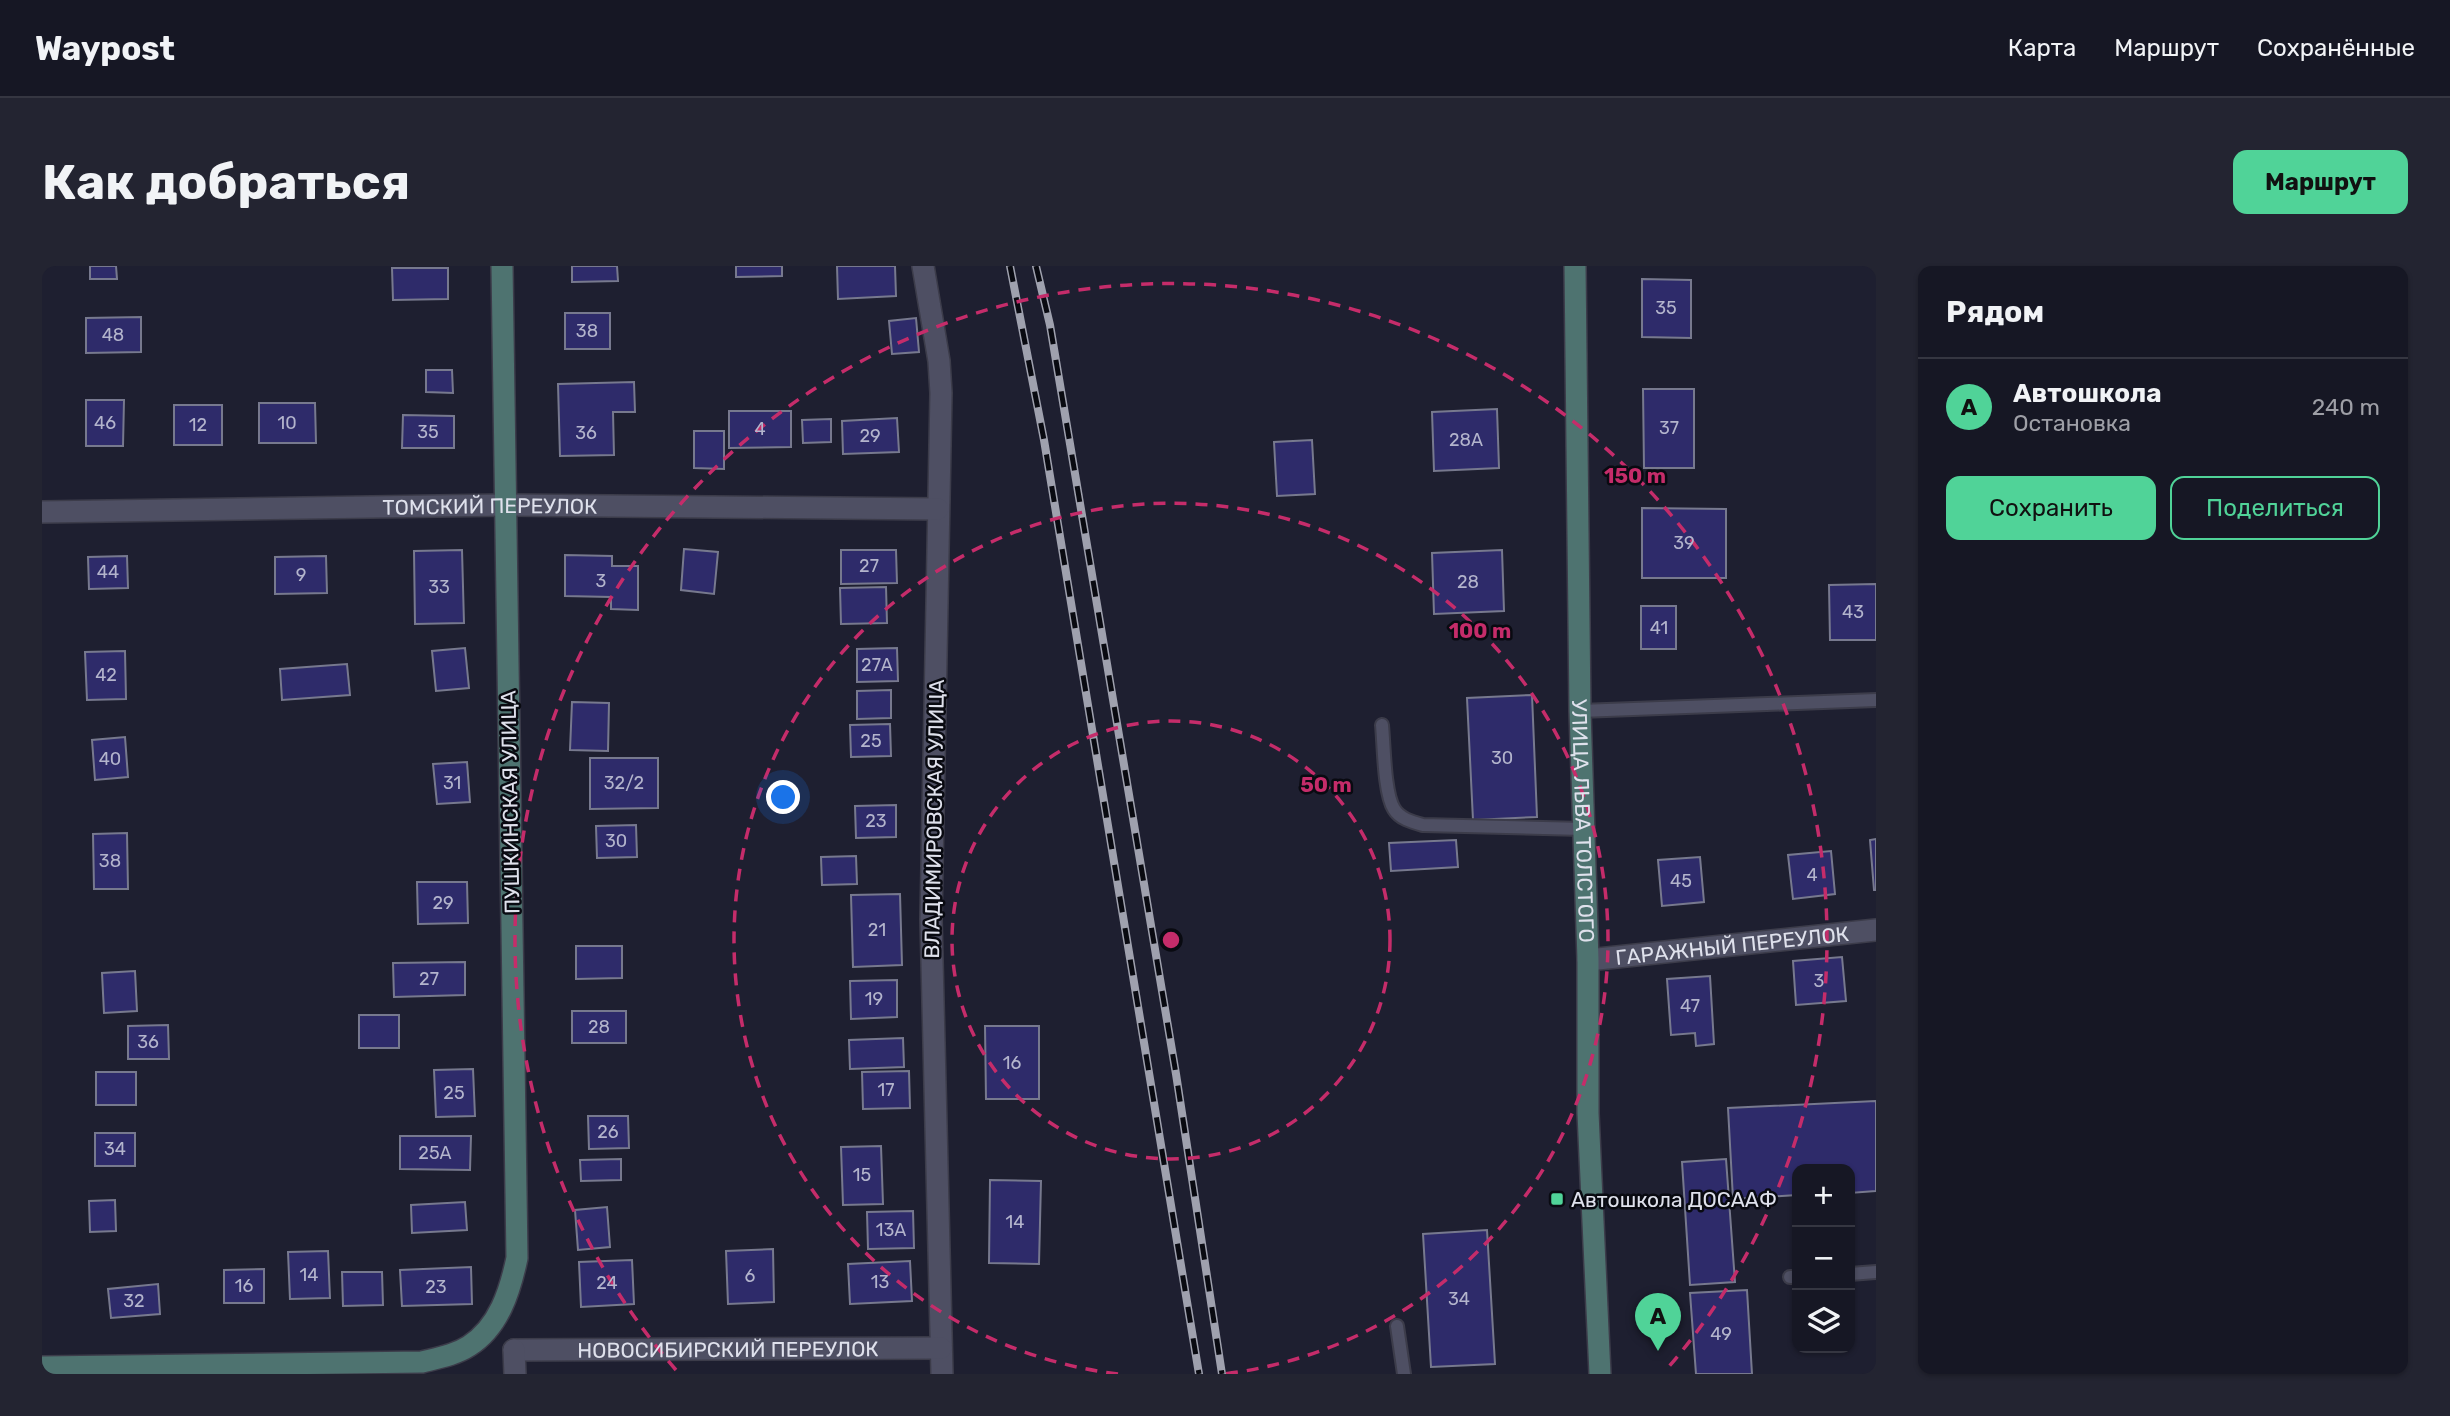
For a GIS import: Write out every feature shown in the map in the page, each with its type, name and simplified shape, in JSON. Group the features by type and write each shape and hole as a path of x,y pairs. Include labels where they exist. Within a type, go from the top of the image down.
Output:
{"street":[{"name":"ПУШКИНСКАЯ УЛИЦА","path":"487,1331 505,1301 517,1258 502,266"},
{"name":"ВЛАДИМИРОВСКАЯ УЛИЦА","path":"923,266 942,393 932,919 942,1374"},
{"name":"УЛИЦА ЛЬВА ТОЛСТОГО","path":"1575,266 1580,711 1588,960 1588,1112 1600,1374"},
{"name":"ТОМСКИЙ ПЕРЕУЛОК","path":"42,512 505,505 938,509"},
{"name":"ГАРАЖНЫЙ ПЕРЕУЛОК","path":"1588,960 1876,930"},
{"path":"42,1367 422,1362 448,1356 469,1347 487,1331 514,1350 515,1374"},
{"name":"НОВОСИБИРСКИЙ ПЕРЕУЛОК","path":"514,1350 941,1348"}],"lane":[{"path":"1580,711 1876,700"},
{"path":"1382,725 1389,796 1394,810 1407,821 1423,825 1583,828"},
{"path":"1855,1274 1876,1272"},
{"path":"1397,1326 1404,1374"}],"building":[{"path":"90,266 116,266 117,279 90,279"},
{"path":"572,266 617,266 618,281 572,282"},
{"path":"736,266 782,266 782,276 736,277"},
{"path":"837,266 895,266 896,296 838,299"},
{"path":"392,268 448,268 448,299 393,300"},
{"path":"1642,279 1691,280 1691,338 1642,337"},
{"path":"565,313 610,313 610,349 565,349"},
{"path":"141,317 141,352 86,353 86,318"},
{"path":"916,318 919,352 892,354 889,321"},
{"path":"426,370 452,370 453,393 426,392"},
{"path":"634,382 635,412 613,412 614,455 560,456 558,384"},
{"path":"1643,389 1694,389 1694,468 1644,468"},
{"path":"86,400 124,400 123,446 86,446"},
{"path":"259,403 315,403 316,443 259,443"},
{"path":"174,405 222,405 222,445 174,445"},
{"path":"1497,409 1499,468 1434,471 1432,412"},
{"path":"729,411 791,411 791,447 729,448"},
{"path":"403,415 454,416 454,448 402,448"},
{"path":"897,418 899,452 843,454 842,421"},
{"path":"831,419 831,442 803,443 802,420"},
{"path":"694,431 724,431 724,469 694,468"},
{"path":"1312,440 1315,494 1277,496 1274,442"},
{"path":"1642,508 1726,509 1726,578 1642,578"},
{"path":"684,549 718,552 714,594 681,590"},
{"path":"462,550 464,623 415,624 414,551"},
{"path":"841,550 896,550 897,583 841,584"},
{"path":"1502,550 1504,611 1434,614 1432,553"},
{"path":"565,555 612,556 612,566 638,566 638,610 611,609 611,597 565,596"},
{"path":"127,556 128,588 89,589 88,557"},
{"path":"326,556 327,593 275,594 275,557"},
{"path":"1876,584 1876,640 1830,640 1829,585"},
{"path":"886,587 887,623 841,624 840,588"},
{"path":"1641,606 1676,606 1676,649 1641,649"},
{"path":"465,648 469,688 436,691 432,651"},
{"path":"897,648 898,681 857,682 857,649"},
{"path":"125,651 126,699 87,700 85,652"},
{"path":"347,664 350,695 282,700 280,669"},
{"path":"891,690 891,718 857,719 857,691"},
{"path":"1532,695 1537,817 1473,820 1467,698"},
{"path":"572,702 609,703 608,751 570,750"},
{"path":"890,724 891,756 851,757 850,725"},
{"path":"125,737 128,777 95,780 92,740"},
{"path":"590,758 658,758 658,808 590,809"},
{"path":"467,762 470,802 437,804 433,764"},
{"path":"896,805 896,837 856,838 855,806"},
{"path":"636,825 637,857 597,858 596,826"},
{"path":"127,833 128,889 94,889 93,834"},
{"path":"1876,839 1876,890 1874,890 1870,840"},
{"path":"1456,840 1458,867 1391,871 1389,843"},
{"path":"1831,851 1835,894 1793,899 1788,855"},
{"path":"856,856 857,884 822,885 821,857"},
{"path":"1700,857 1704,902 1662,906 1658,860"},
{"path":"417,882 467,882 468,923 418,924"},
{"path":"900,894 902,965 853,967 851,895"},
{"path":"576,946 622,946 622,978 576,979"},
{"path":"1842,957 1846,1001 1796,1005 1793,961"},
{"path":"465,962 465,995 394,997 393,963"},
{"path":"135,971 137,1011 104,1013 102,973"},
{"path":"1710,976 1714,1044 1696,1046 1695,1033 1671,1035 1667,979"},
{"path":"897,980 897,1017 851,1019 850,981"},
{"path":"572,1011 626,1011 626,1043 572,1043"},
{"path":"359,1015 399,1015 399,1048 359,1048"},
{"path":"168,1025 169,1059 128,1059 128,1026"},
{"path":"985,1026 1039,1026 1039,1099 986,1099"},
{"path":"903,1038 904,1067 850,1069 849,1040"},
{"path":"473,1069 475,1116 436,1117 434,1070"},
{"path":"909,1071 910,1108 863,1109 862,1072"},
{"path":"96,1072 136,1072 136,1105 96,1105"},
{"path":"1876,1101 1876,1191 1855,1193 1855,1164 1792,1164 1792,1195 1733,1199 1728,1108"},
{"path":"588,1116 628,1116 629,1148 589,1149"},
{"path":"95,1133 135,1133 135,1166 95,1166"},
{"path":"400,1136 471,1136 470,1170 400,1169"},
{"path":"881,1146 883,1204 843,1205 841,1147"},
{"path":"621,1159 621,1180 581,1181 580,1160"},
{"path":"1726,1159 1735,1282 1690,1285 1682,1162"},
{"path":"990,1180 1041,1181 1039,1264 989,1263"},
{"path":"115,1200 116,1231 90,1232 89,1201"},
{"path":"465,1202 467,1230 412,1233 411,1205"},
{"path":"607,1207 610,1247 578,1250 575,1210"},
{"path":"913,1211 914,1248 868,1249 867,1212"},
{"path":"1487,1230 1495,1364 1431,1367 1423,1234"},
{"path":"773,1249 774,1302 728,1304 726,1251"},
{"path":"328,1251 330,1298 290,1299 288,1252"},
{"path":"632,1260 634,1304 581,1307 579,1262"},
{"path":"910,1261 912,1301 850,1304 848,1264"},
{"path":"471,1267 472,1304 402,1306 400,1270"},
{"path":"264,1269 264,1303 224,1303 224,1270"},
{"path":"342,1272 382,1272 383,1305 343,1306"},
{"path":"158,1284 160,1314 111,1318 108,1289"},
{"path":"1747,1290 1752,1374 1696,1374 1690,1293"}],"railway":[{"path":"1010,266 1044,440 1199,1374"},
{"path":"1036,266 1050,325 1176,1074 1222,1374"}],"place":[{"name":"Автошкола ДОСААФ","path":"1557,1199"},
{"name":"Автошкола","path":"1658,1351"}]}
